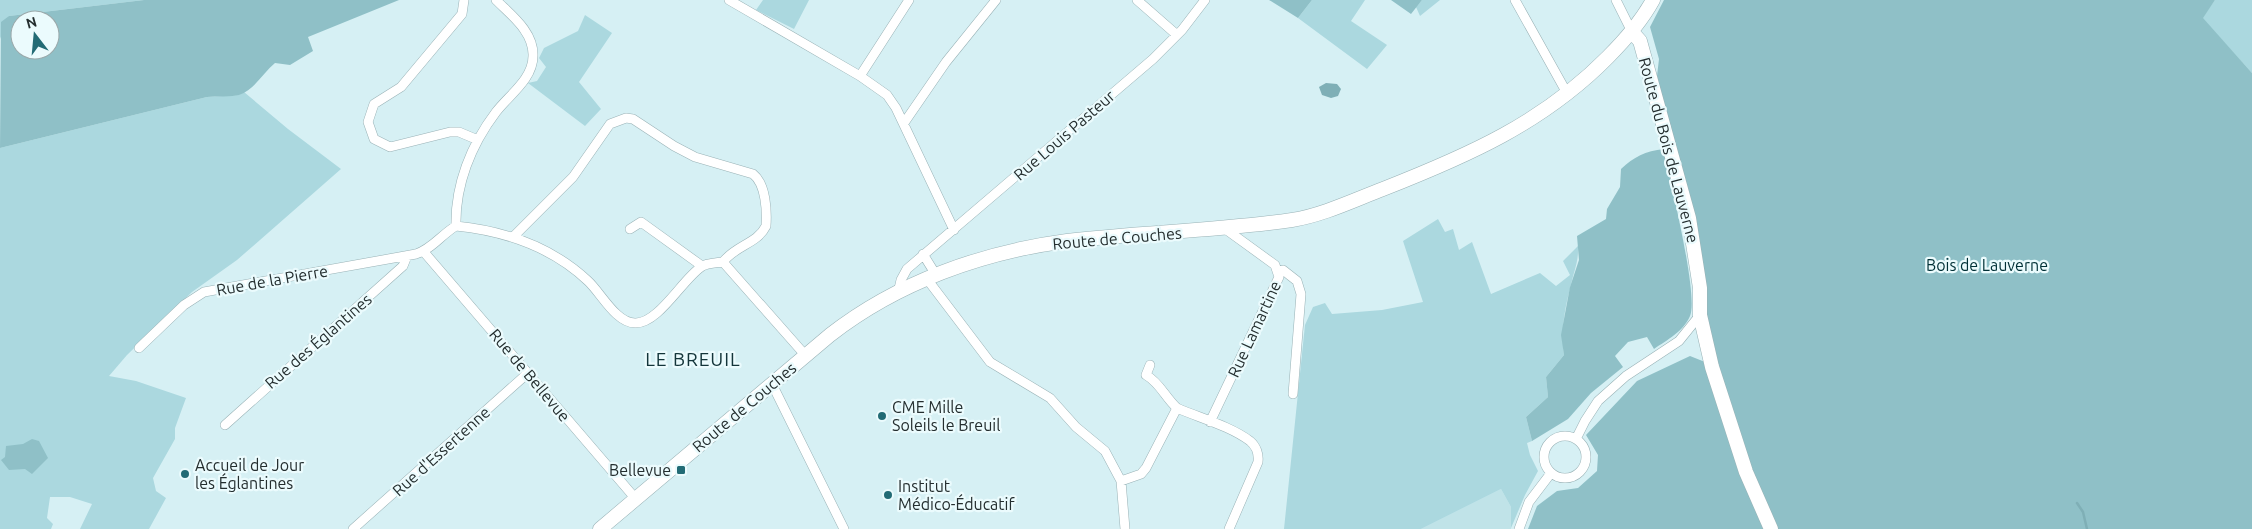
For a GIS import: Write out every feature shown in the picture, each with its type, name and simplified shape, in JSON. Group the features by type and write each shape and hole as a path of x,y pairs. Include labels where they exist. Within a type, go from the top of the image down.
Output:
{"main road":[{"name":"Route de Couches","path":"600,529 853,317 898,293 932,277 977,260 1050,244 1224,228 1293,219 1345,204 1411,178 1503,137 1568,94 1632,32 1653,0"},
{"name":"Route du Bois de Lauverne","path":"1632,32 1640,41 1689,218 1700,288 1700,315 1712,367 1746,472 1771,529"}],"street":[{"path":"464,0 462,14 401,87 374,104 368,122 374,139 390,147 450,132 459,132 478,140"},
{"path":"456,226 459,189 478,140 496,112 527,77 534,55 526,33 496,0"},
{"path":"729,0 860,76 887,95 904,123 954,230"},
{"path":"860,76 910,0"},
{"path":"904,123 946,62 996,0"},
{"path":"1137,0 1178,35"},
{"name":"Rue Louis Pasteur","path":"898,293 901,280 907,269 1153,59 1178,35 1205,0"},
{"path":"1515,0 1568,94"},
{"path":"1616,0 1632,32"},
{"path":"424,252 440,237 456,226 514,236 571,267 599,292 620,316 635,323 643,322 657,313 702,266 723,262 738,247 756,239 766,226 762,184 753,174 716,165 694,157 634,119 626,118 610,124 573,177 514,236"},
{"path":"630,230 641,222 702,266"},
{"name":"Rue Lamartine","path":"1210,422 1278,282 1279,271 1268,259 1224,228"},
{"name":"Rue de la Pierre","path":"139,348 184,305 204,292 424,252"},
{"name":"Rue de Bellevue","path":"424,252 635,498"},
{"path":"923,254 932,277 983,355 1000,369 1050,398 1076,427 1105,451 1121,481 1125,529"},
{"name":"Rue des Églantines","path":"225,424 403,266 407,256"},
{"path":"723,262 806,356"},
{"path":"912,286 915,262"},
{"path":"1279,271 1283,270 1297,281 1301,294 1293,394"},
{"path":"1576,439 1598,401 1626,376 1679,341 1700,315"},
{"path":"1150,365 1146,375 1156,381 1169,401 1177,408 1251,442 1259,456 1229,529"},
{"name":"Rue d'Essertenne","path":"353,529 528,373"},
{"path":"772,384 842,526 832,529"},
{"path":"1121,481 1140,474 1146,468 1177,408"},
{"path":"1559,436 1572,436 1576,439 1585,451 1586,459 1580,472 1566,478 1551,473 1544,462 1543,455 1548,443 1559,436"},
{"path":"1519,529 1529,502 1551,473"}],"shaded area":[{"path":"0,0 144,0 60,10 10,10 10,16 0,39"},
{"path":"763,0 809,0 794,29 756,10"},
{"path":"1312,0 1365,0 1351,21 1387,45 1367,69 1298,18"},
{"path":"1422,0 1440,0 1420,16 1416,7"},
{"path":"2215,0 2252,0 2252,73 2202,18"},
{"path":"585,15 612,33 579,82 601,109 585,126 528,83 537,81 546,67 539,58 544,48 578,31"},
{"path":"1326,83 1337,84 1341,89 1338,96 1331,98 1322,95 1319,87"},
{"path":"244,92 288,129 341,169 237,260 192,292 127,355 109,376 136,381 186,398 175,428 175,439 153,478 156,491 166,498 149,529 80,529 92,504 70,497 50,497 47,518 53,524 51,529 0,529 0,148 207,97 238,95"},
{"path":"1438,219 1445,232 1453,229 1459,250 1472,242 1491,294 1540,273 1556,286 1570,275 1563,261 1578,246 1577,262 1564,322 1564,355 1546,377 1548,397 1526,417 1532,441 1527,443 1530,455 1538,471 1511,528 1511,507 1501,489 1421,529 1284,529 1305,325 1313,307 1325,303 1332,314 1382,310 1423,302 1403,241"},
{"path":"1501,489 1511,507 1511,529 1421,529"}],"green space":[{"path":"144,0 399,0 308,37 313,51 290,65 275,63 254,85 239,95 207,97 0,148 1,22 10,16 10,60 60,60 60,10"},
{"path":"1269,0 1312,0 1298,18"},
{"path":"1391,0 1422,0 1411,14"},
{"name":"Bois de Lauverne","path":"1664,0 2215,0 2203,18 2252,73 2252,529 1777,529 1730,409 1697,273 1657,76 1659,59 1650,27"},
{"path":"1664,149 1687,262 1692,304 1690,316 1679,331 1654,349 1647,337 1628,342 1615,356 1623,367 1591,393 1568,419 1532,441 1526,417 1548,397 1546,377 1564,355 1561,335 1570,287 1579,260 1577,236 1606,219 1607,209 1620,187 1621,169 1640,155"},
{"path":"1690,356 1705,362 1766,529 1528,529 1537,506 1557,491 1578,488 1597,471 1598,455 1586,435 1637,381"},
{"path":"32,439 39,441 48,458 32,474 25,469 9,470 1,460 5,457 6,446 23,444"}],"waterway":[{"path":"2077,503 2083,512 2087,529"}],"place":[{"name":"CME Mille Soleils le Breuil","path":"882,416"},
{"name":"Bellevue","path":"681,470"},
{"name":"Accueil de Jour les Églantines","path":"185,474"},
{"name":"Institut Médico-Éducatif","path":"888,495"}],"district":[{"name":"LE BREUIL","path":"693,359"}]}
